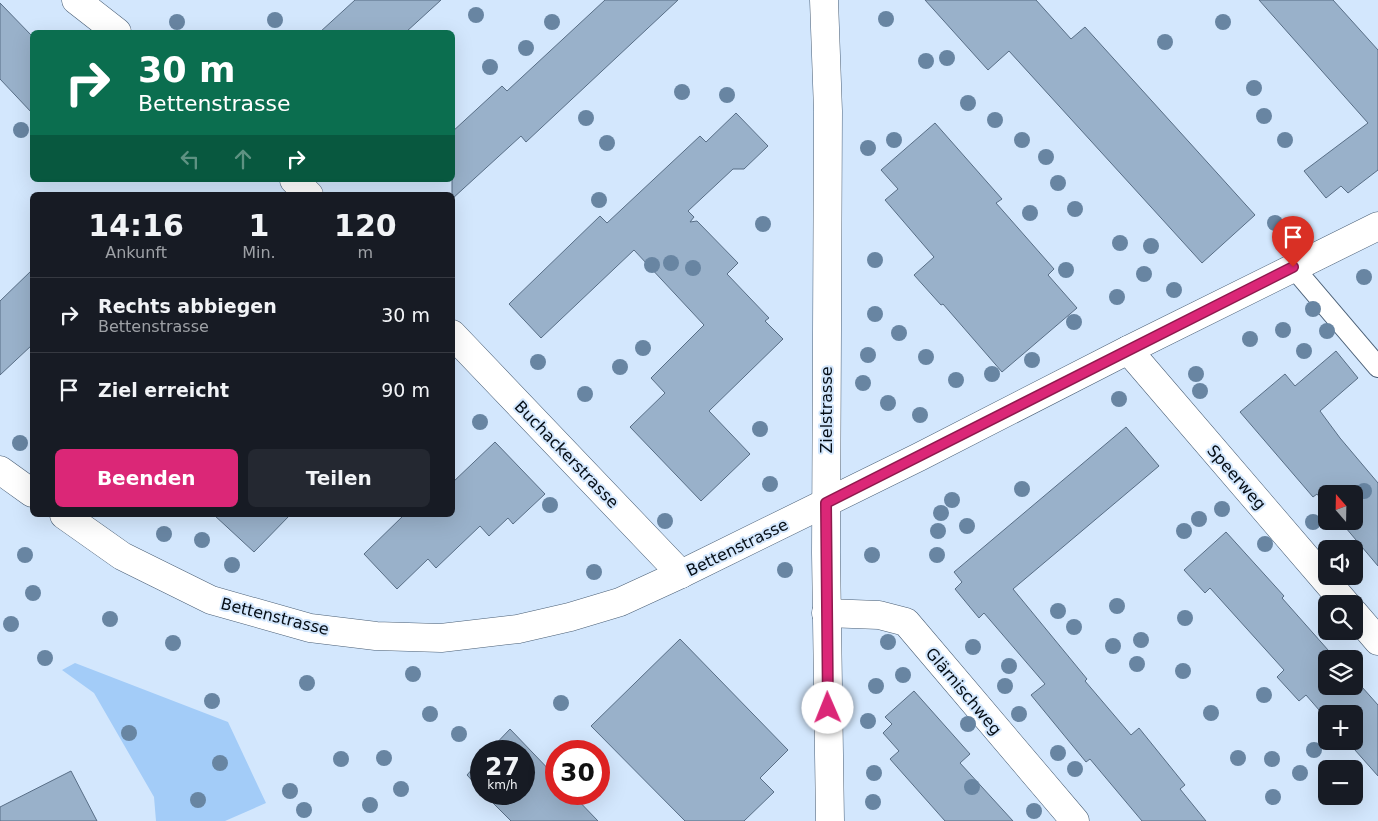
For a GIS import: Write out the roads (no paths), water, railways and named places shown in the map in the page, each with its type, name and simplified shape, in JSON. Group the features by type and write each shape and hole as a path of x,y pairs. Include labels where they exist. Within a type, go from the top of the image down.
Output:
{"street":[{"path":"76,0 114,30"},
{"name":"Zielstrasse","path":"821,2 828,111 826,613 830,821"},
{"path":"296,182 306,192"},
{"name":"Bettenstrasse","path":"67,517 122,556 211,600 310,628 376,636 442,638 518,629 570,617 620,602 681,574 1378,226"},
{"name":"Buchackerstrasse","path":"455,337 681,574"},
{"name":"Speerweg","path":"1128,350 1338,595"},
{"path":"0,470 30,492"},
{"name":"Glärnischweg","path":"826,613 879,615 906,622 1075,821"},
{"path":"1363,624 1378,641"}],"lane":[{"path":"1293,267 1378,367"}]}
